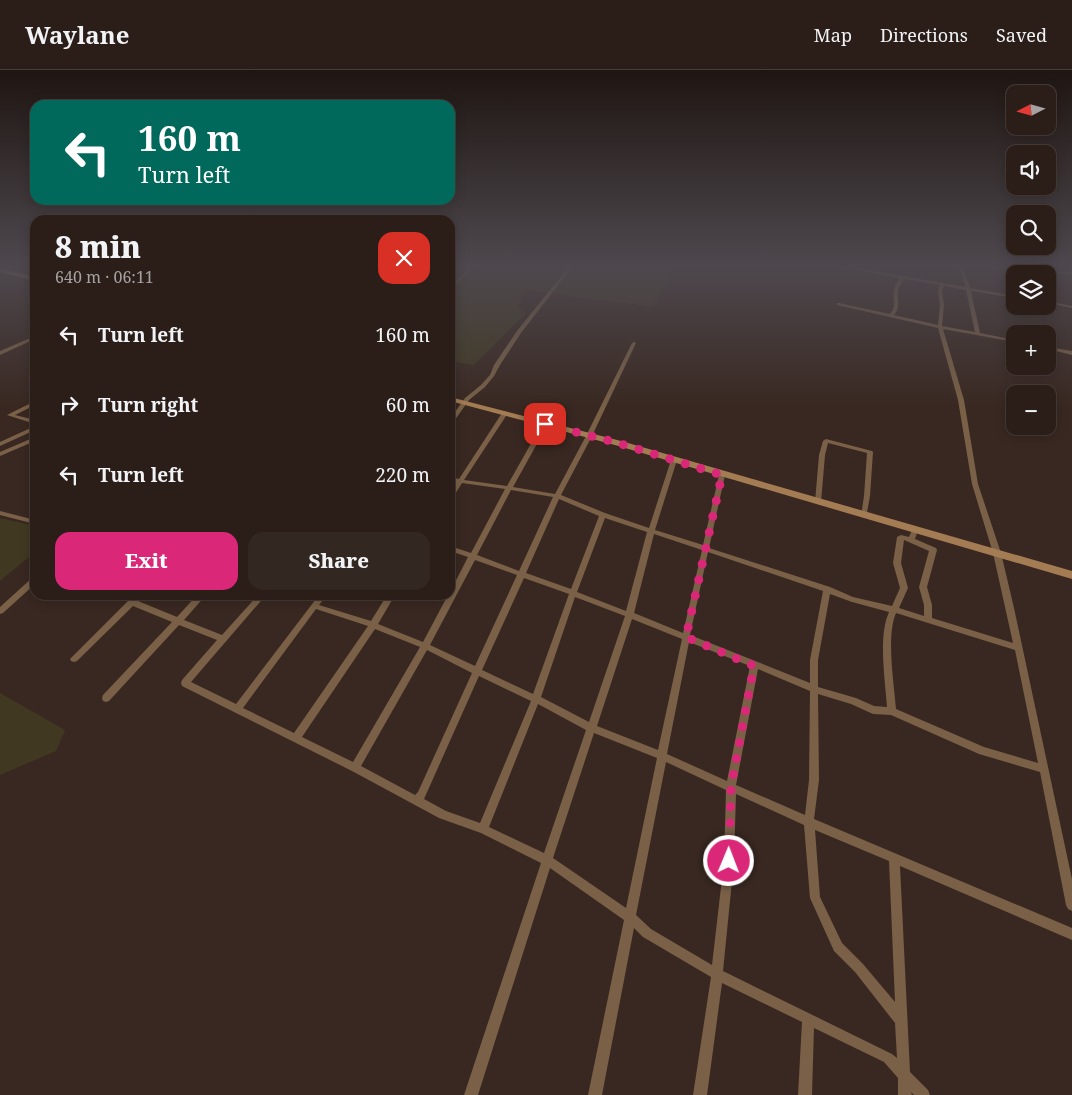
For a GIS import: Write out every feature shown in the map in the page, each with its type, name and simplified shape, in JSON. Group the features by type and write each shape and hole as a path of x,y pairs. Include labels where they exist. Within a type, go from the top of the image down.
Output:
{"street":[{"path":"455,416 464,403 492,375 519,332 534,313"},
{"path":"877,313 1006,339"},
{"path":"890,316 896,313"},
{"path":"941,313 940,327 960,400 975,484 997,553 1072,905"},
{"path":"973,313 978,334"},
{"path":"0,353 30,339"},
{"path":"416,801 421,795 557,496 589,436 634,342"},
{"path":"1056,350 1072,353"},
{"path":"455,400 589,436 1072,574"},
{"path":"30,405 10,415 30,421"},
{"path":"455,490 505,413"},
{"path":"455,589 545,424"},
{"path":"0,444 30,430"},
{"path":"0,454 30,440"},
{"path":"818,502 822,455 826,441 870,452 864,516"},
{"path":"471,1095 629,616 651,532 674,460"},
{"path":"595,1095 686,637 722,475"},
{"path":"455,480 557,496 651,532 827,590 1018,648"},
{"path":"0,513 30,521"},
{"path":"483,829 536,699 573,593 603,515"},
{"path":"911,540 915,530"},
{"path":"892,711 887,640 889,621 904,588 897,563 901,537 933,550 923,586 928,605 928,620"},
{"path":"455,550 573,593 814,689 873,710 892,711 982,751 1043,769"},
{"path":"0,611 30,584"},
{"path":"827,590 814,660 814,780 809,822 815,898 838,947 902,1021"},
{"path":"106,698 197,600"},
{"path":"258,600 185,683 355,768 443,815 483,829 547,860 630,917 647,933 716,974 888,1058 923,1095"},
{"path":"237,709 318,600"},
{"path":"295,739 388,600"},
{"path":"355,768 425,646 449,600"},
{"path":"74,659 132,602 223,639"},
{"path":"314,606 373,625 425,646 592,728 662,756 809,822 1072,934"},
{"path":"700,1095 729,861 731,787 754,666"},
{"path":"894,858 905,1095"},
{"path":"806,1095 808,1020"}],"shaded area":[{"path":"455,313 526,313 474,365 456,362"},
{"path":"0,518 30,525 30,556 0,581"},
{"path":"0,693 65,730 56,751 0,775"}],"route":[{"path":"545,424 618,443 722,475 686,637 754,666 731,787 729,861"}]}
